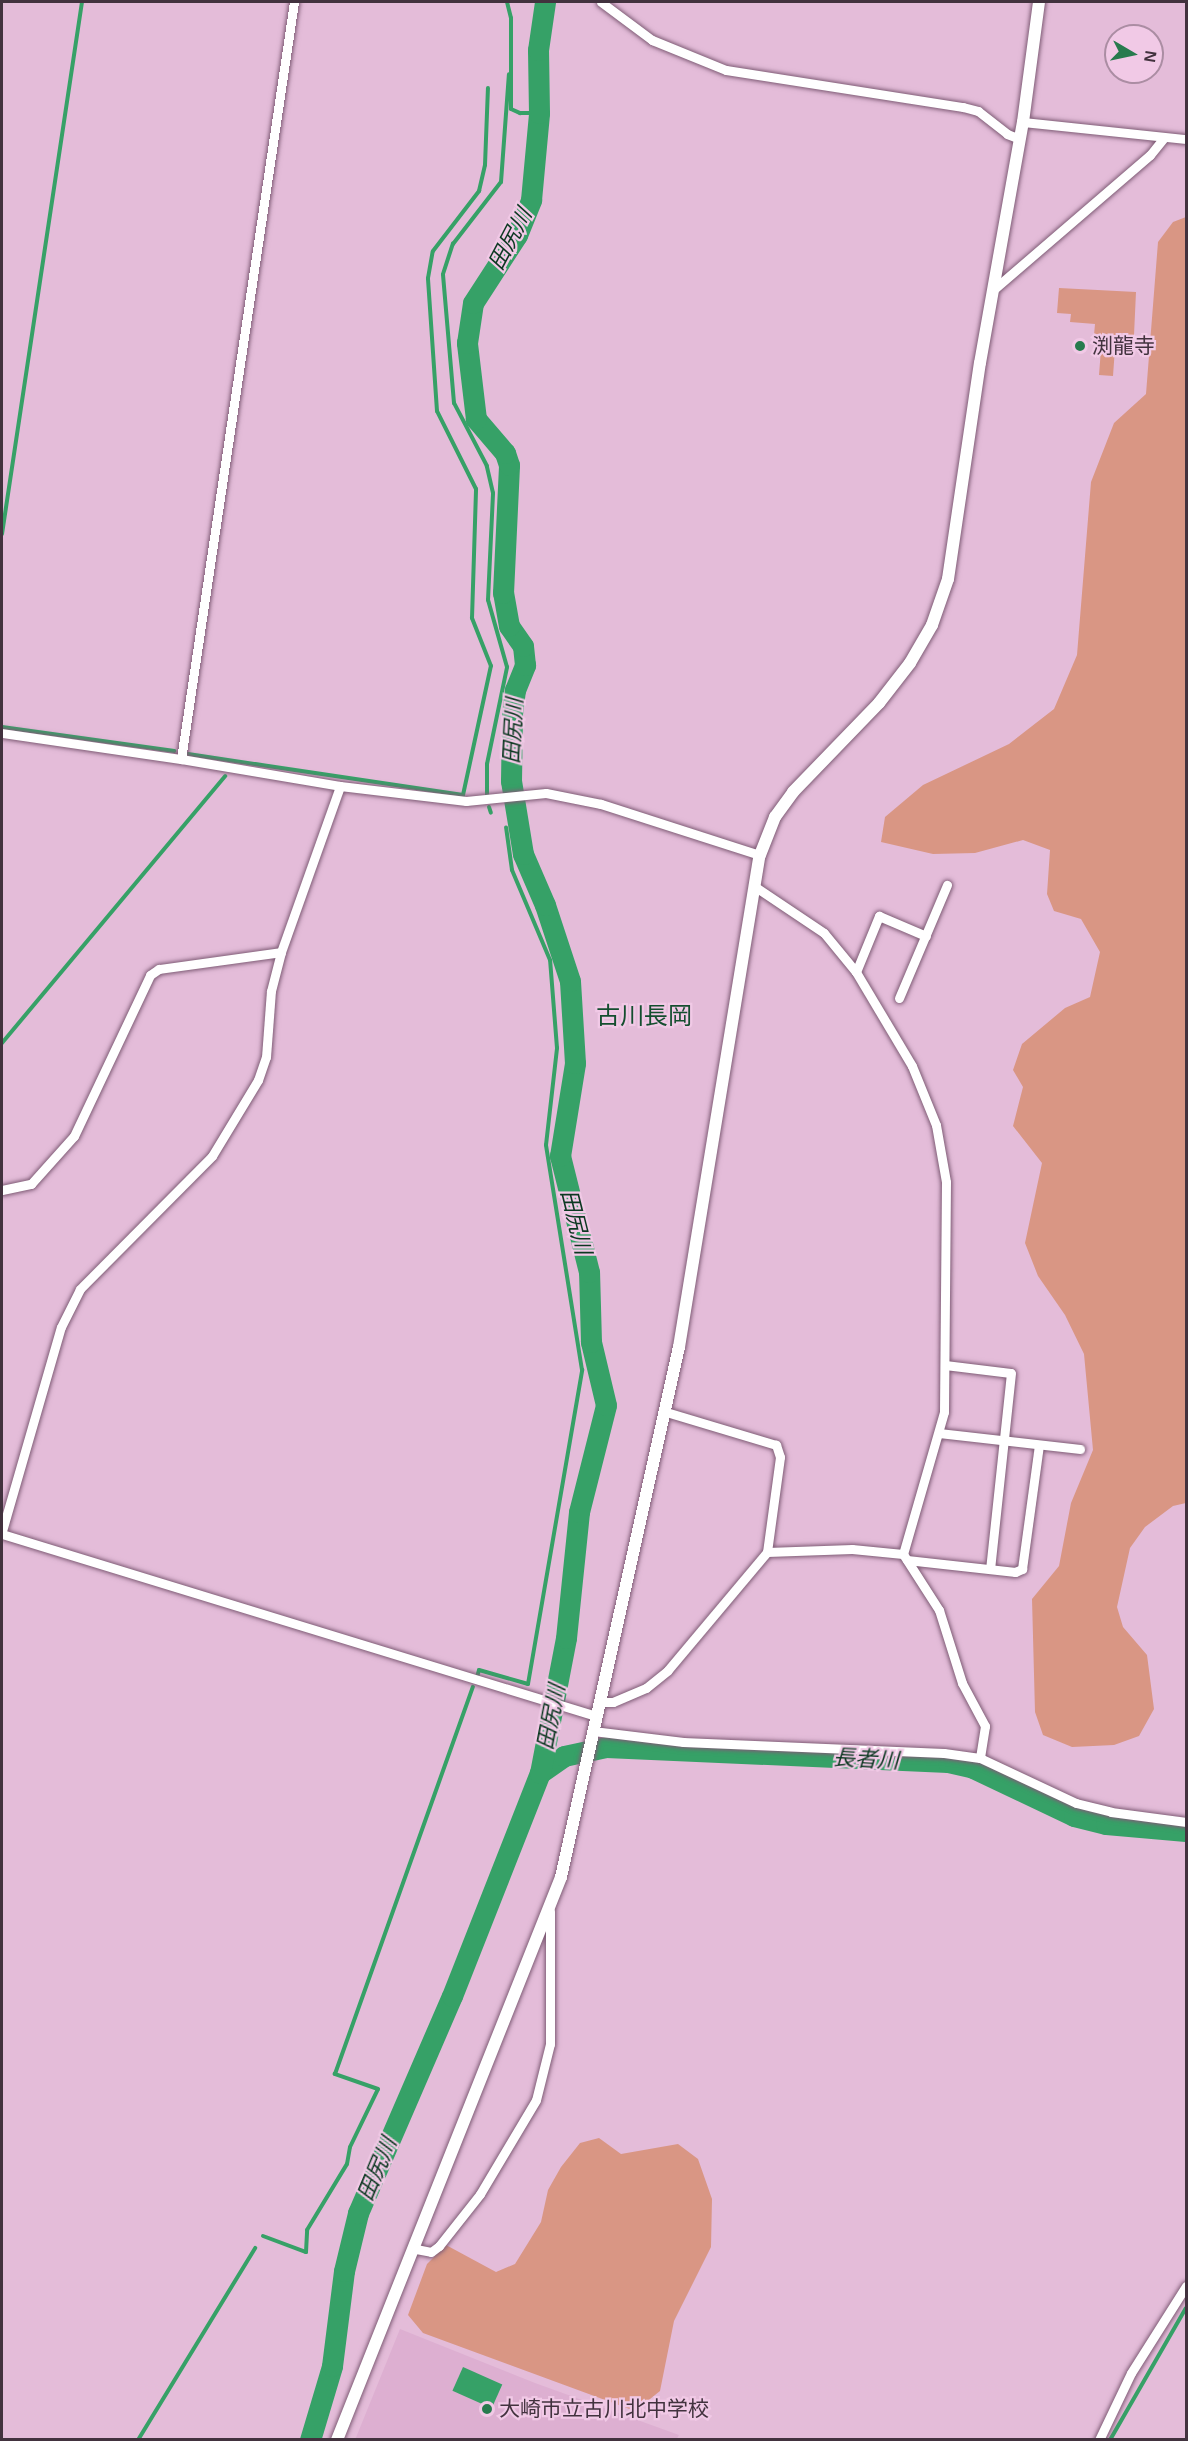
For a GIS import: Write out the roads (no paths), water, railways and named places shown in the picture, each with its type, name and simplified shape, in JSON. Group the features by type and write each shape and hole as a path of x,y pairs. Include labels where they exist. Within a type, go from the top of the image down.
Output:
{"street":[{"path":"181,759 294,2"},
{"path":"601,2 652,40 726,70 963,107 978,111 1007,134 1020,139"},
{"path":"337,2439 416,2250 549,1911 588,1758 598,1702 691,1284 760,855 775,817 793,792 879,703 910,663 932,625 948,579 993,290 1023,122 1039,2"},
{"path":"1023,122 1163,139 1186,139"},
{"path":"993,290 1150,155 1163,139"},
{"path":"2,733 181,759 340,786 466,801 546,793 601,804 760,855"},
{"path":"340,786 281,952 271,992 266,1057 258,1080 221,1142 201,1167 80,1289 61,1327 2,1532 596,1716"},
{"path":"899,998 947,885"},
{"path":"754,886 824,933 856,972 908,1057 936,1125 946,1182 945,1365 939,1433 905,1557 949,1632 962,1683 985,1726 980,1758"},
{"path":"856,972 879,916 926,936"},
{"path":"2,1190 31,1184 74,1136 150,975 159,969 281,952"},
{"path":"945,1365 1011,1373 990,1569"},
{"path":"598,1702 613,1702 646,1688 668,1670 767,1552 780,1457 776,1445 663,1411"},
{"path":"939,1433 1080,1449"},
{"path":"767,1552 852,1549 1015,1572 1026,1563 1039,1444"},
{"path":"592,1735 683,1742 932,1752 980,1758 1076,1803 1111,1812 1186,1822"},
{"path":"416,2250 431,2252 439,2246 480,2194 536,2100 550,2044 549,1911"},
{"path":"1099,2439 1131,2373 1186,2286"}],"waterway":[{"path":"2,534 82,2"},
{"path":"507,2 511,18 511,109 520,113 539,113"},
{"name":"田尻川","path":"310,2440 332,2366 344,2271 358,2213 452,1996 540,1773 566,1638 579,1512 606,1405 591,1342 589,1272 560,1156 575,1063 570,981 545,905 523,854 511,781 512,714 515,690 525,665 523,646 509,626 503,593 509,465 505,453 476,419 467,343 473,303 517,235 531,200 539,113 538,50 545,2"},
{"path":"487,795 487,764 507,667 488,600 493,493 487,466 454,403 443,274 453,244 501,182 509,74"},
{"path":"188,754 463,795 491,666 472,618 476,489 437,411 428,278 433,251 479,191 485,165 488,88"},
{"path":"2,727 174,751"},
{"path":"2,1043 225,776"},
{"path":"489,807 491,813"},
{"path":"477,1677 479,1670 528,1684 582,1370 546,1145 557,1048 550,960 512,870 506,827"},
{"path":"263,2236 306,2252 307,2230 347,2164 350,2147 378,2089 335,2074 473,1687"},
{"name":"長者川","path":"540,1773 564,1756 606,1747 948,1762 973,1768 1074,1816 1106,1824 1186,1831"},
{"path":"138,2440 255,2248"},
{"path":"1110,2440 1186,2308"}],"place":[{"name":"渕龍寺","path":"1080,346"},
{"name":"大崎市立古川北中学校","path":"487,2409"}],"district":[{"name":"古川長岡","path":"644,1016"}]}
